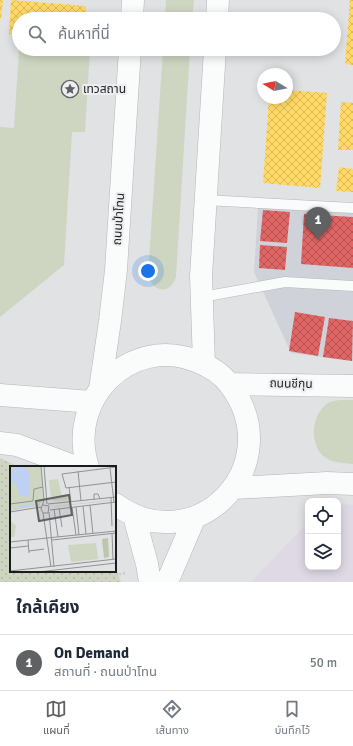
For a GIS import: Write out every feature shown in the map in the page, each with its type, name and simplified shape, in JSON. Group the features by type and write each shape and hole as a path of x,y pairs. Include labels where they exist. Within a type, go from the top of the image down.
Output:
{"main road":[{"path":"132,12 133,0"},
{"path":"217,12 218,0"},
{"name":"ถนนป่าโทน","path":"96,395 110,321 116,270 130,56"},
{"path":"204,364 201,276 215,56"},
{"path":"88,466 83,437 87,413 96,395 109,378 121,369 148,357 162,355 176,356 191,359 204,364 218,373 229,384 245,411 249,427 250,443 242,474 234,488 216,506 195,517 183,521 158,522 146,520 134,516 116,505"},
{"name":"ถนนชีกุน","path":"229,384 353,386"},
{"path":"0,395 96,395"},
{"path":"0,444 17,445 73,466"},
{"path":"234,488 327,483 353,484"},
{"path":"134,516 149,575"},
{"path":"167,582 195,517"}],"lane":[{"path":"206,200 353,208"},
{"path":"202,297 285,282 353,286"}],"path":[{"path":"0,495 10,496"},
{"path":"84,582 149,575"}],"shaded area":[{"path":"258,208 353,213 353,361 291,353 254,272"},
{"path":"341,504 353,505 353,582 251,582 305,525 305,570 341,570"}],"green space":[{"path":"166,0 194,0 193,12 165,12"},
{"path":"19,56 90,56 85,132 72,132 64,265 0,317 0,127 14,128"},
{"path":"163,56 190,56 176,277 170,287 162,290 157,288 150,281 148,275"},
{"path":"353,400 353,464 335,462 326,458 320,453 314,438 315,422 322,408 330,402"},
{"path":"0,458 17,466 10,466 10,572 116,572 116,568 121,582 0,582"}],"building: ที่อยู่อาศัย":[{"path":"0,0 3,0 1,19 0,19"},
{"path":"11,0 86,6 86,12 12,12 12,34 9,34"},
{"path":"350,0 353,0 353,65 345,64"},
{"path":"293,90 327,93 320,188 263,183 269,104 293,104"},
{"path":"341,102 353,103 353,150 338,150"},
{"path":"339,167 353,169 353,192 336,191"}],"building: ร้านค้า":[{"path":"263,210 290,212 287,243 260,241"},
{"path":"304,214 353,217 353,268 301,264"},
{"path":"260,245 287,247 285,270 259,268"},
{"path":"295,312 325,317 318,356 289,351"},
{"path":"329,318 353,321 352,361 323,357"}],"place":[{"name":"เทวสถาน","path":"70,89"},
{"name":"On Demand","path":"318,240"}]}
